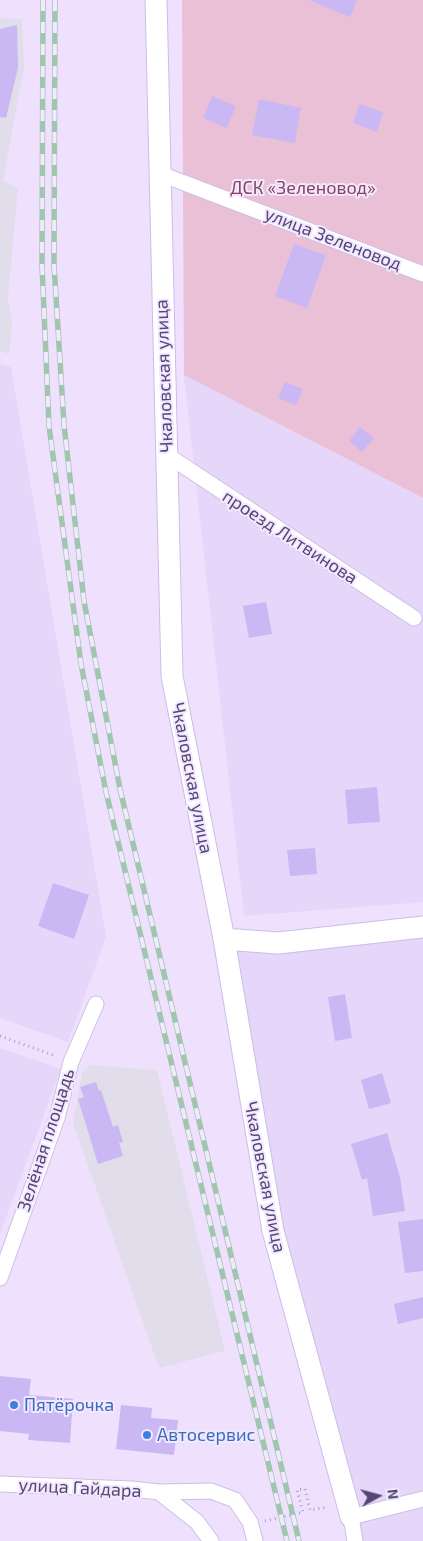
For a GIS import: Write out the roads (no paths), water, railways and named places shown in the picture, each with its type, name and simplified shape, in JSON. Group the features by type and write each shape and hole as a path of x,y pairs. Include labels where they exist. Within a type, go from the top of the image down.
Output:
{"street":[{"name":"Чкаловская улица","path":"156,0 158,172 172,676 224,939 273,1231 351,1516 355,1541"},
{"name":"улица Зеленовод","path":"158,172 423,274"},
{"name":"проезд Литвинова","path":"167,456 414,618"},
{"path":"224,939 278,943 423,928"},
{"name":"Зелёная площадь","path":"0,1278 57,1118 71,1062 96,1004"},
{"name":"улица Гайдара","path":"0,1484 132,1489 160,1492 211,1491 235,1500 250,1522 255,1541"},
{"path":"160,1492 197,1522 210,1541"},
{"path":"351,1516 423,1499"}],"railway":[{"path":"43,0 42,265 49,426 81,664 106,792 287,1541"},
{"path":"55,0 54,265 64,425 84,601 120,789 299,1541"}],"place":[{"name":"Пятёрочка","path":"14,1405"},
{"name":"Автосервис","path":"147,1435"}],"park label":[{"name":"ДСК «Зеленовод»","path":"303,188"}]}
